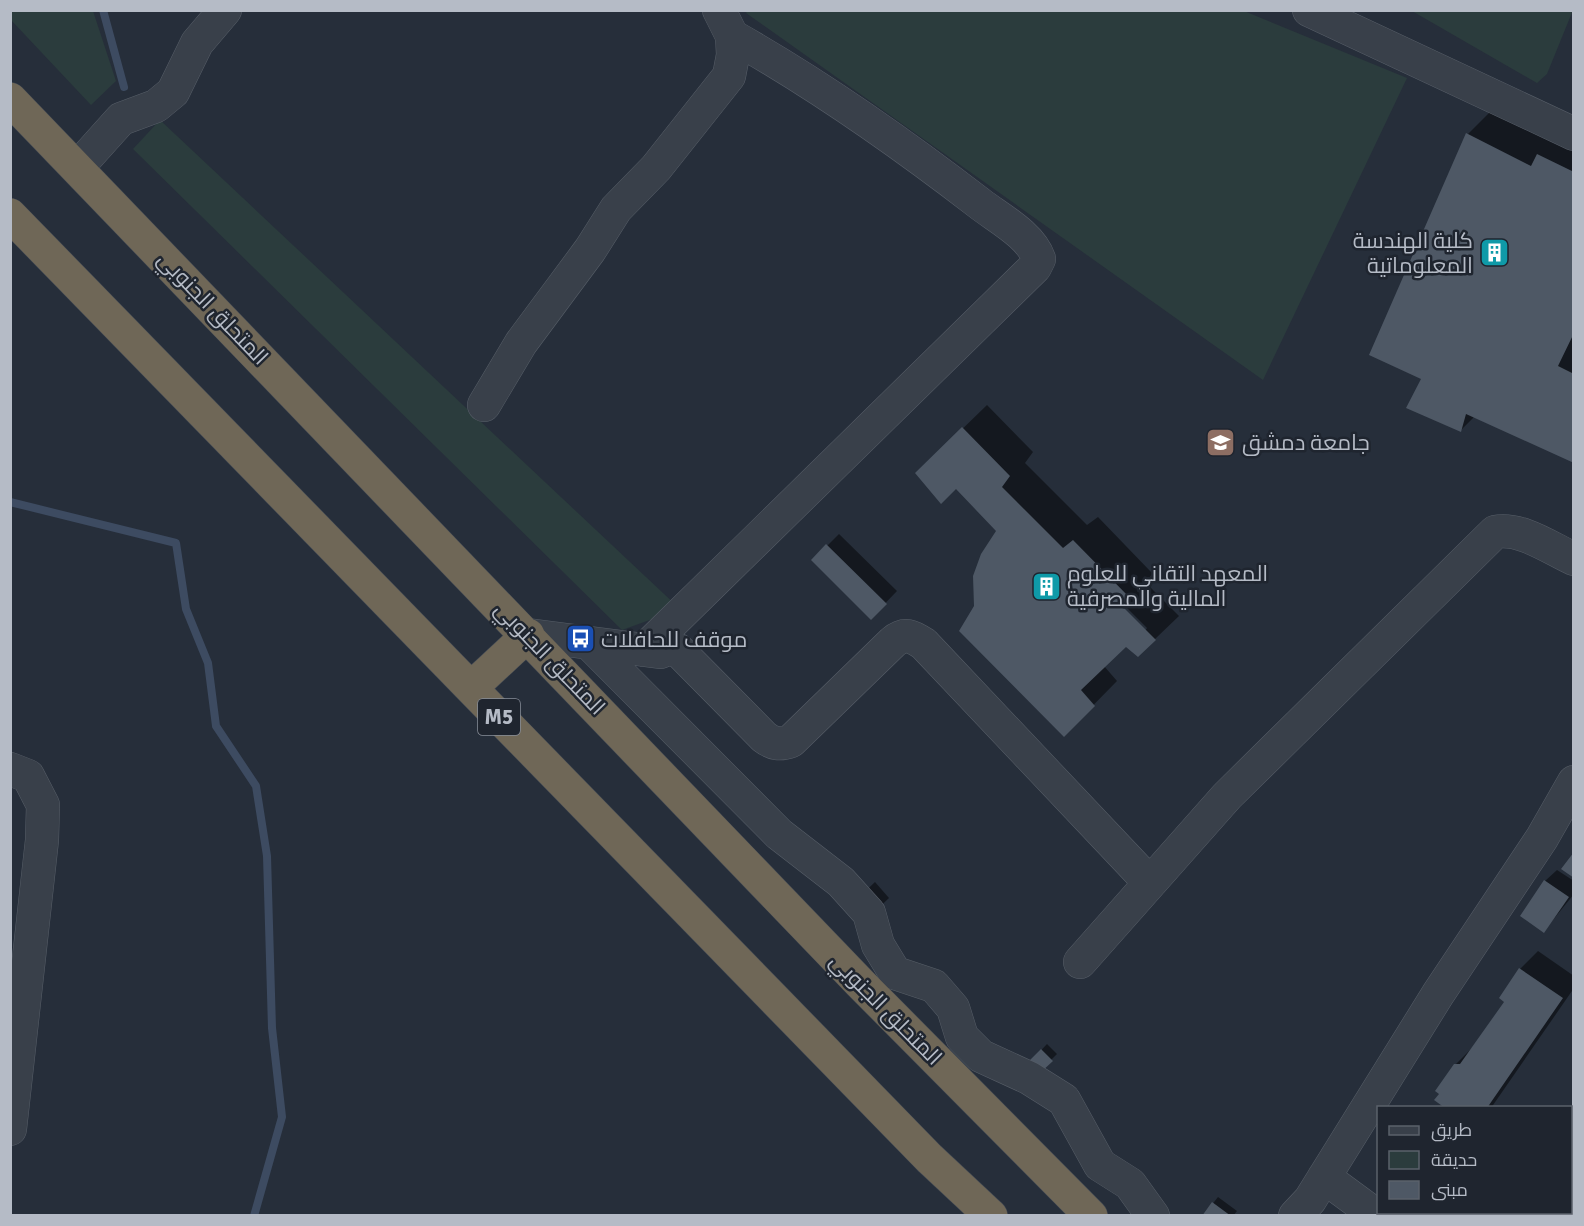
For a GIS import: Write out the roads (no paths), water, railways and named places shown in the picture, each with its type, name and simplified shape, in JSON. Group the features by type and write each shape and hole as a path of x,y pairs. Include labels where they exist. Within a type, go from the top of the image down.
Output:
{"highway":[{"name":"المتحلق الجنوبي","path":"10,99 528,635 860,983 1091,1215"},
{"name":"M5","path":"10,215 929,1158 991,1215"},
{"path":"471,688 528,635"}],"street":[{"path":"77,168 122,119 156,106 173,92 197,43 225,10"},
{"path":"1309,10 1572,130"},
{"path":"484,405 521,343 590,250 616,208 656,168 722,86 732,66 727,19"},
{"path":"644,650 1035,267 1039,259 1027,240 928,164 795,72 727,19"},
{"path":"1080,962 1227,796 1495,532 1507,530 1521,534 1574,559"},
{"path":"528,635 644,650 678,650 764,737 771,742 782,744 791,741 893,642 901,636 912,636 924,644 1150,883"},
{"path":"589,643 779,834 841,882 869,913 879,945 895,973 934,986 954,1008 962,1037 981,1056 1029,1078 1064,1100 1100,1165 1130,1184 1153,1215"},
{"path":"10,769 28,776 43,805 42,840 10,1129"},
{"path":"1295,1215 1324,1177 1438,994 1542,838 1574,782"},
{"path":"1324,1177 1377,1215"}],"waterway":[{"path":"103,10 124,87"},
{"path":"10,502 176,543 186,609 208,663 216,726 256,786 267,856 272,1028 282,1117 254,1216"}],"place":[{"name":"كلية الهندسة المعلوماتية","path":"1494,253"},
{"name":"جامعة دمشق","path":"1221,442"},
{"name":"المعهد التقاني للعلوم المالية والمصرفية","path":"1046,586"},
{"name":"موقف للحافلات","path":"580,639"}]}
